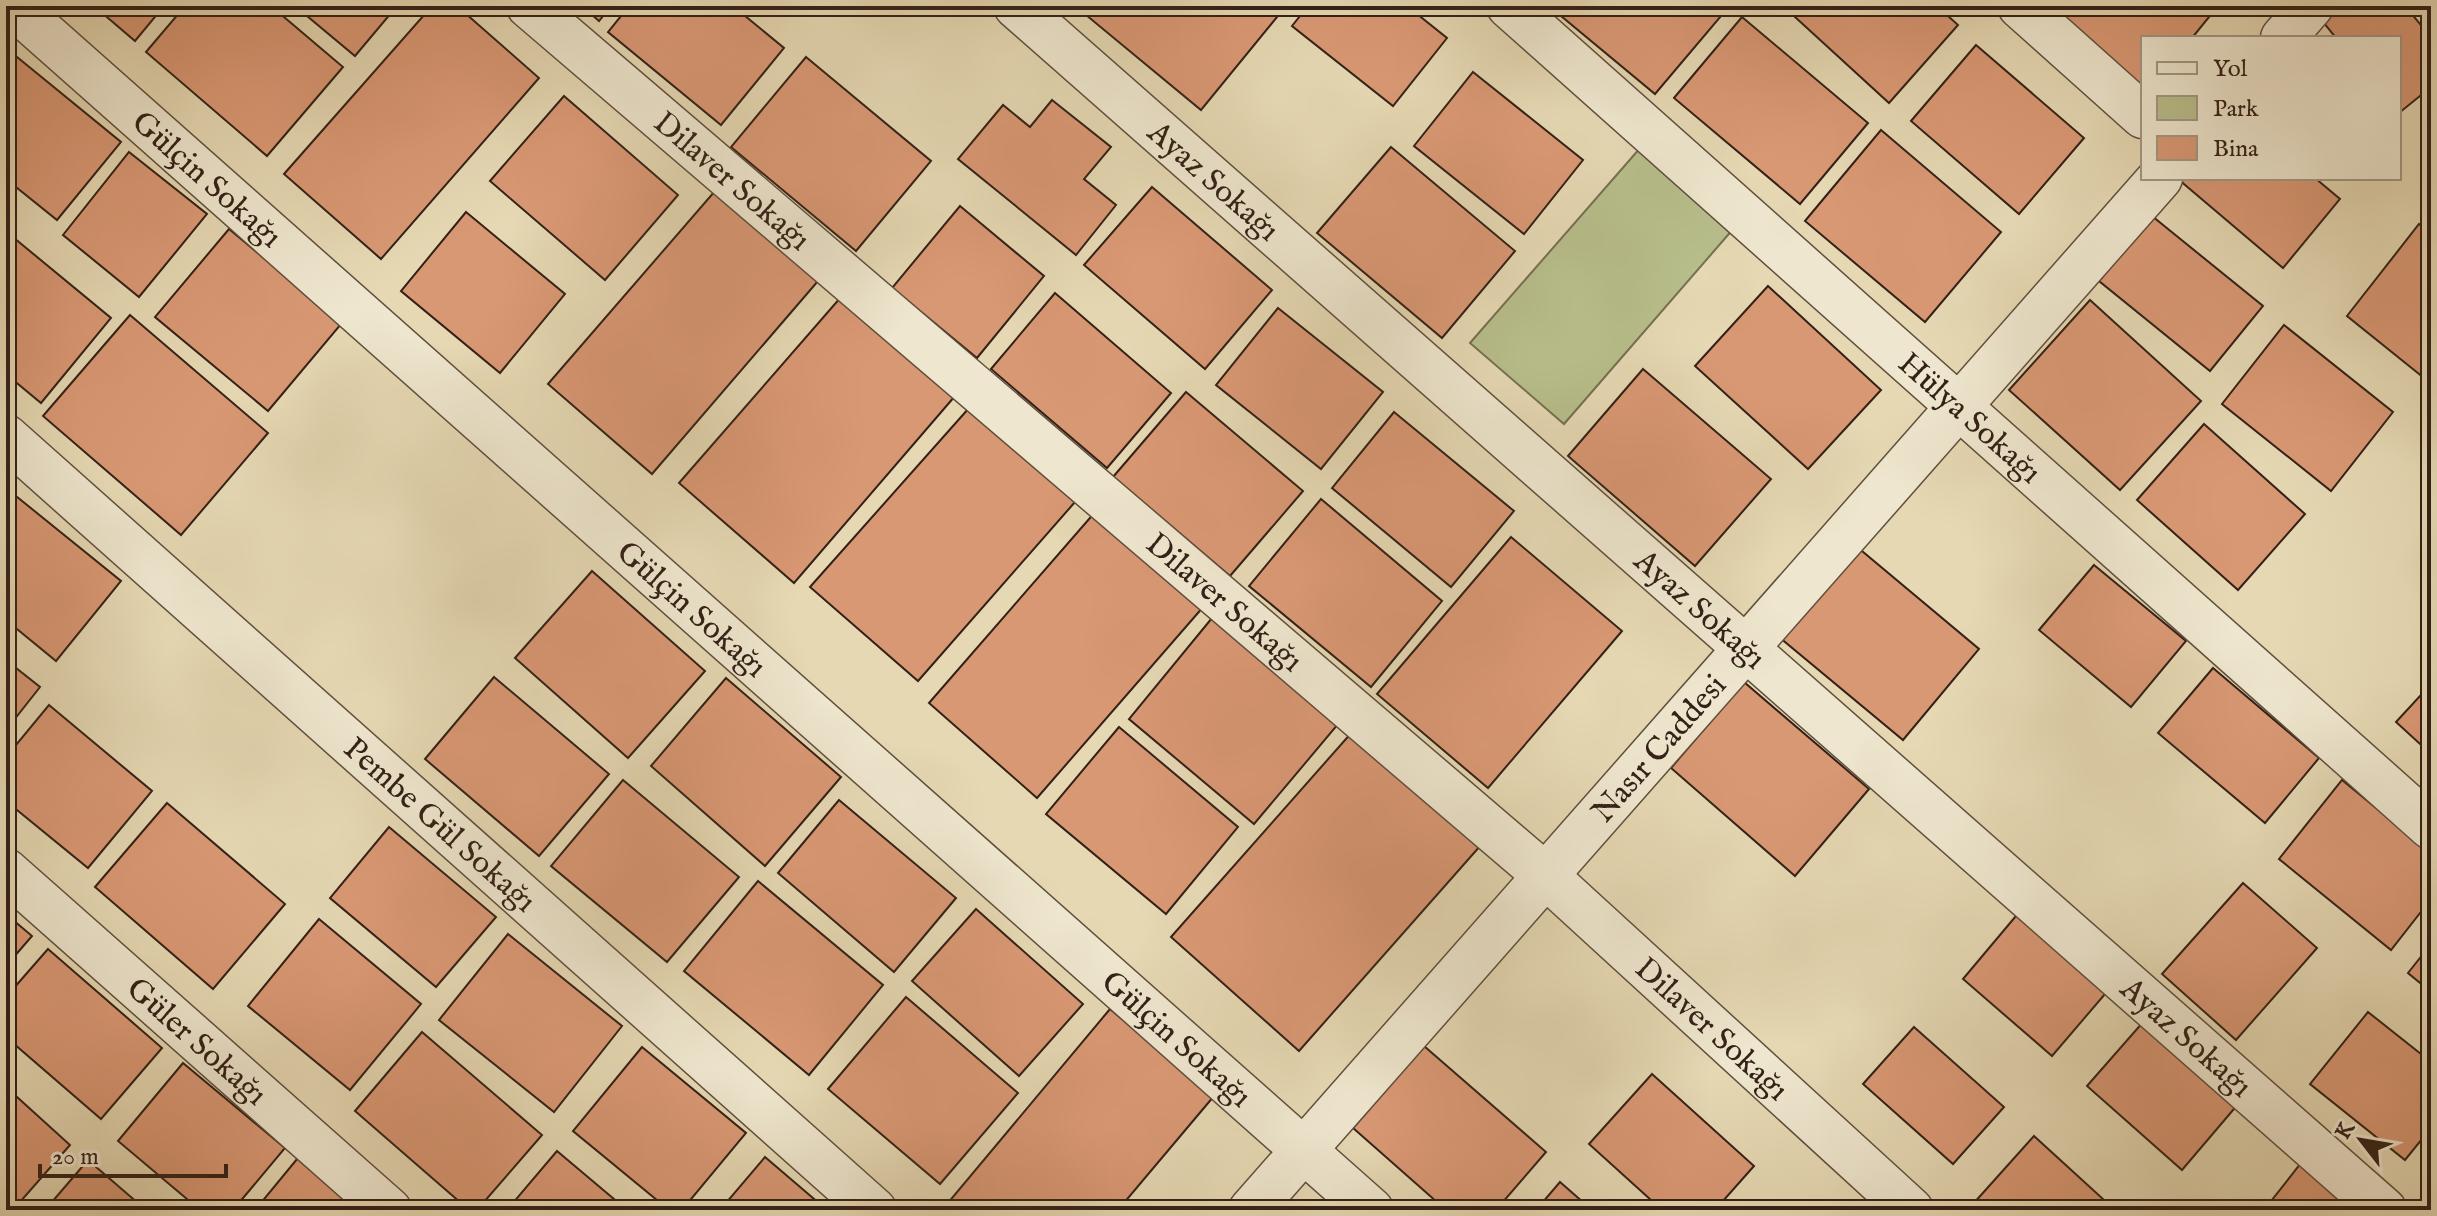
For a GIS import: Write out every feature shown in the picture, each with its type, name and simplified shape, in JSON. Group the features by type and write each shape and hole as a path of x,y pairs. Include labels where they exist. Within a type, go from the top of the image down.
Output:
{"street":[{"name":"Gülçin Sokağı","path":"13,6 1371,1210"},
{"name":"Dilaver Sokağı","path":"529,6 1546,876 1911,1210"},
{"name":"Ayaz Sokağı","path":"1016,6 2384,1210"},
{"name":"Hülya Sokağı","path":"1509,6 2431,827"},
{"path":"2020,6 2141,114"},
{"path":"2285,36 2311,6"},
{"name":"Nasır Caddesi","path":"1251,1210 2158,180"},
{"name":"Pembe Gül Sokağı","path":"6,437 874,1210"},
{"name":"Güler Sokağı","path":"6,871 389,1210"}],"green space":[{"path":"1641,147 1734,228 1564,424 1470,343"}],"building":[{"path":"94,6 164,6 135,41"},
{"path":"185,6 271,6 343,67 267,156 146,52"},
{"path":"295,6 397,6 355,56"},
{"path":"432,6 457,6 539,78 381,259 284,174"},
{"path":"582,6 611,6 599,21"},
{"path":"629,6 733,6 784,48 721,125 608,32"},
{"path":"1094,6 1286,6 1201,110 1086,15"},
{"path":"1308,6 1407,6 1447,38 1393,106 1292,26"},
{"path":"1549,6 1723,6 1727,9 1655,94"},
{"path":"1783,6 1937,6 1958,25 1889,103"},
{"path":"2039,6 2198,6 2209,17 2194,36 2141,36 2141,96"},
{"path":"2342,6 2405,6 2431,37 2431,87 2401,111 2401,36 2334,36 2323,22"},
{"path":"1742,17 1868,123 1800,204 1674,98"},
{"path":"1976,45 2084,138 2019,214 1911,121"},
{"path":"6,48 121,142 57,220 6,179"},
{"path":"806,57 931,161 856,251 731,147"},
{"path":"1473,72 1583,160 1524,234 1414,146"},
{"path":"564,96 678,195 605,280 490,181"},
{"path":"1052,100 1111,147 1084,179 1116,205 1076,255 958,159 1003,105 1030,127"},
{"path":"1881,130 2001,232 1925,322 1805,221"},
{"path":"1391,147 1515,251 1442,338 1317,233"},
{"path":"129,152 207,214 139,297 63,235"},
{"path":"2179,180 2317,180 2340,199 2283,268"},
{"path":"1152,187 1272,290 1205,369 1084,265"},
{"path":"715,191 818,281 652,474 548,384"},
{"path":"960,206 1044,276 977,358 892,288"},
{"path":"466,212 565,294 500,373 401,291"},
{"path":"2152,216 2263,306 2210,371 2099,281"},
{"path":"2419,224 2431,234 2429,382 2347,316"},
{"path":"229,229 342,323 268,411 155,317"},
{"path":"8,233 111,318 41,403 6,374"},
{"path":"1768,286 1881,390 1808,469 1695,366"},
{"path":"1055,293 1171,393 1107,468 991,369"},
{"path":"841,297 955,396 794,583 679,483"},
{"path":"2090,300 2201,401 2120,490 2009,390"},
{"path":"1278,308 1383,392 1321,469 1216,385"},
{"path":"130,315 268,433 181,535 43,416"},
{"path":"2284,325 2393,412 2331,491 2222,404"},
{"path":"1643,369 1771,479 1695,566 1568,456"},
{"path":"1186,392 1303,491 1230,576 1113,477"},
{"path":"969,408 1075,502 918,681 810,587"},
{"path":"1394,412 1514,511 1451,587 1332,488"},
{"path":"2204,424 2305,514 2238,590 2137,500"},
{"path":"6,488 121,581 56,661 6,620"},
{"path":"1321,499 1442,601 1371,687 1249,586"},
{"path":"1096,511 1204,606 1037,798 929,703"},
{"path":"1511,537 1622,631 1488,788 1377,694"},
{"path":"1856,546 1979,649 1903,740 1779,637"},
{"path":"2094,565 2186,641 2131,707 2039,630"},
{"path":"592,571 705,671 628,758 515,658"},
{"path":"1212,618 1339,723 1254,824 1129,719"},
{"path":"6,660 40,687 6,730"},
{"path":"2213,668 2319,758 2265,823 2158,733"},
{"path":"494,677 609,774 539,856 425,759"},
{"path":"726,678 841,777 765,866 651,766"},
{"path":"1744,682 1869,789 1795,876 1671,768"},
{"path":"2431,684 2431,754 2396,722"},
{"path":"49,705 152,791 88,868 6,801 6,757"},
{"path":"1119,727 1238,827 1166,914 1046,814"},
{"path":"1353,731 1481,845 1299,1051 1171,937"},
{"path":"623,780 739,877 667,962 551,866"},
{"path":"2342,780 2431,853 2431,899 2391,950 2279,859"},
{"path":"839,800 956,898 894,972 778,873"},
{"path":"167,803 285,904 213,989 95,887"},
{"path":"389,827 496,917 436,987 330,898"},
{"path":"758,881 883,985 809,1075 684,971"},
{"path":"2243,883 2317,948 2236,1040 2162,974"},
{"path":"976,909 1083,1004 1019,1076 912,981"},
{"path":"2021,910 2111,987 2052,1056 1963,979"},
{"path":"6,914 32,936 6,966"},
{"path":"319,919 421,1004 350,1090 248,1006"},
{"path":"508,934 622,1026 554,1112 439,1020"},
{"path":"2431,944 2431,992 2408,973"},
{"path":"48,949 162,1048 101,1119 6,1037 6,997"},
{"path":"906,997 1018,1093 940,1184 828,1089"},
{"path":"1110,1009 1214,1096 1118,1210 942,1210"},
{"path":"2368,1012 2431,1062 2431,1128 2405,1160 2310,1084"},
{"path":"2144,1021 2239,1103 2182,1170 2087,1086"},
{"path":"1914,1027 2004,1107 1953,1164 1863,1084"},
{"path":"422,1032 542,1135 477,1210 469,1210 355,1111"},
{"path":"1424,1046 1546,1152 1496,1210 1446,1210 1353,1128"},
{"path":"642,1047 746,1133 682,1210 669,1210 573,1131"},
{"path":"183,1063 285,1148 233,1210 200,1210 118,1141"},
{"path":"1652,1074 1754,1166 1715,1210 1662,1210 1589,1144"},
{"path":"6,1087 70,1145 13,1210 6,1210"},
{"path":"2034,1136 2115,1210 1980,1210 1973,1204"},
{"path":"557,1151 627,1210 507,1210"},
{"path":"302,1153 370,1210 255,1210"},
{"path":"765,1157 827,1210 720,1210"},
{"path":"88,1160 146,1210 45,1210"},
{"path":"2301,1163 2360,1210 2264,1210"},
{"path":"1560,1182 1592,1210 1536,1210"}]}
